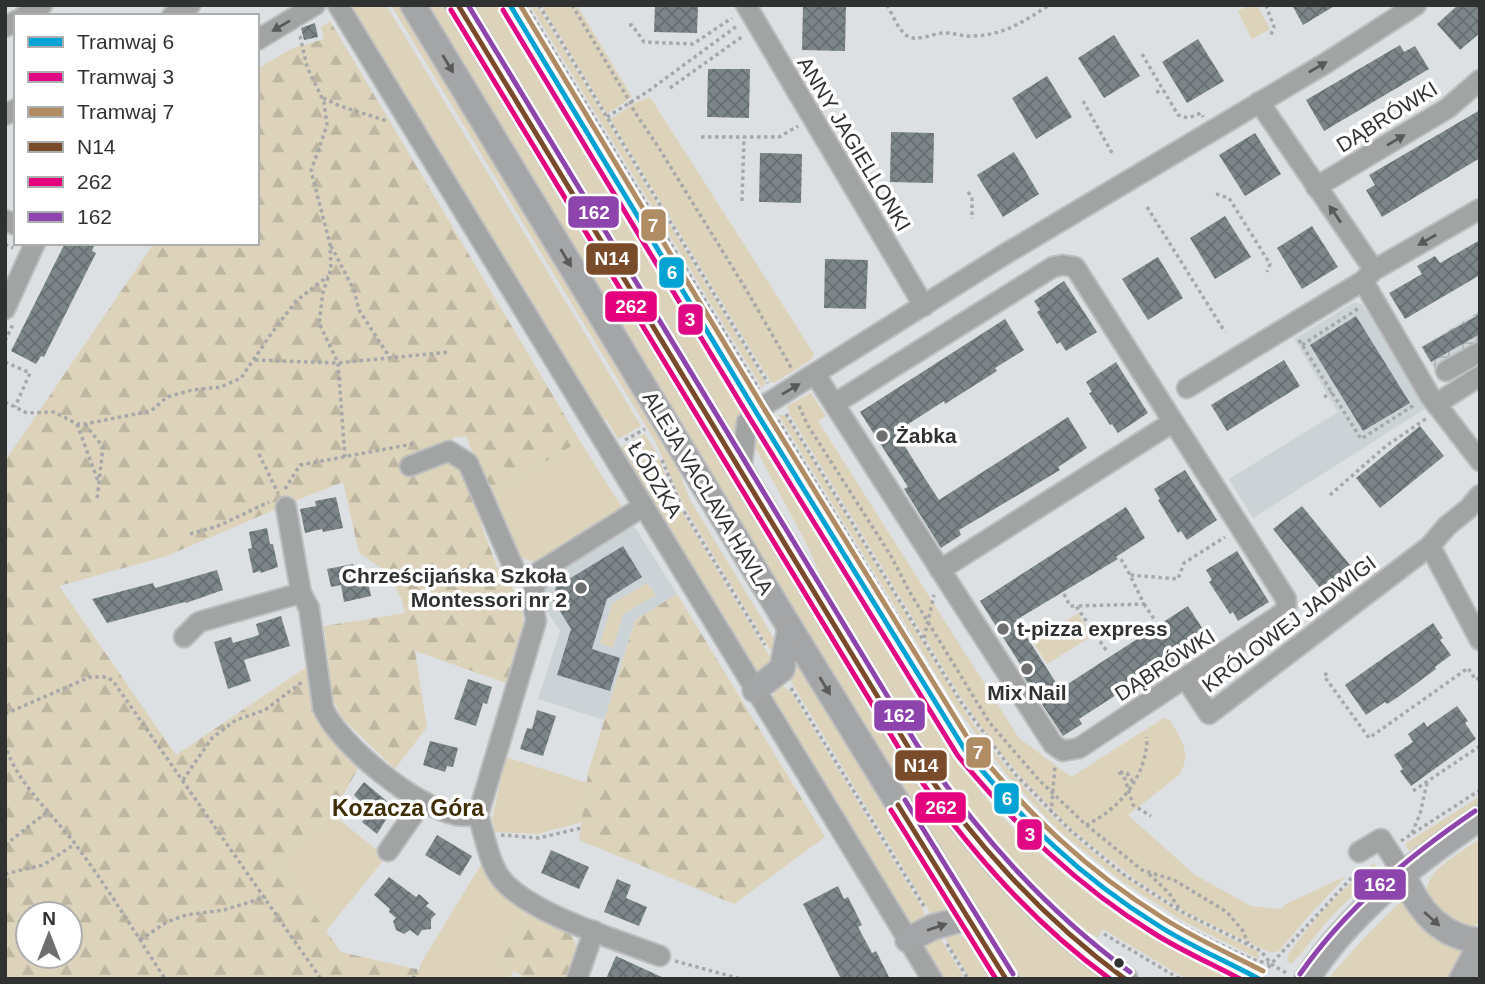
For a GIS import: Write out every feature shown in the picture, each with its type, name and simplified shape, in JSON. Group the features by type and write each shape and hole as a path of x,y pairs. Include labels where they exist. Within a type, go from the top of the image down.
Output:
{"main road":[{"name":"ALEJA VACLAVA HAVLA","path":"413,5 1006,979"},
{"name":"ALEJA VACLAVA HAVLA","path":"458,5 910,750 942,798 972,836 1041,910 1079,944 1125,979"},
{"path":"755,690 779,673 786,657 790,628"},
{"path":"1307,979 1335,942 1403,873 1480,818"},
{"path":"1403,873 1411,893 1424,913 1455,935 1480,943 1462,979"},
{"path":"908,940 933,927 967,918"}],"street":[{"name":"ŁÓDZKA","path":"338,5 932,979"},
{"path":"741,472 747,422 772,401 1326,63 1416,5"},
{"path":"259,39 303,10"},
{"name":"ANNY JAGIELLONKI","path":"752,15 924,306"},
{"name":"DĄBRÓWKI","path":"1316,187 1448,108 1480,80"},
{"path":"1259,102 1316,187 1369,276 1435,403 1480,461"},
{"path":"1187,388 1480,209"},
{"path":"5,309 34,245"},
{"name":"DĄBRÓWKI","path":"834,404 1053,267 1075,267 1286,599 1286,611 1079,748 1063,751"},
{"path":"1446,371 1480,352"},
{"path":"815,374 1053,744 1063,751"},
{"path":"1435,403 1480,376"},
{"path":"940,570 1173,422"},
{"path":"410,466 449,451 468,463 516,573 537,579"},
{"name":"KRÓLOWEJ JADWIGI","path":"1186,679 1209,714 1430,546 1480,495"},
{"path":"283,502 301,593 309,608 323,708 335,729 386,777 423,801 456,816 478,815"},
{"path":"644,506 539,572 532,598 536,621 478,815 498,876 513,890 541,908 660,957"},
{"path":"1430,546 1480,640"},
{"path":"184,637 199,622 301,593"},
{"path":"388,851 423,801"},
{"path":"1359,852 1381,839 1403,873"},
{"path":"577,979 594,931"}],"path":[{"path":"526,5 978,726 1015,774 1051,813 1114,867 1180,911 1261,951 1271,964 1296,979"},
{"path":"539,5 953,710 987,757 1018,794 1073,848 1135,895 1204,937 1256,962 1271,964"},
{"path":"572,5 795,374"},
{"path":"887,5 901,30 909,37 917,38 948,33 974,36 996,33 1016,27 1049,5"},
{"path":"1266,5 1274,27 1270,37"},
{"path":"303,10 307,67 321,97 327,125 311,171 330,244 331,269 323,292 319,323 338,363 345,457"},
{"path":"607,117 647,92 752,15"},
{"path":"670,88 752,15"},
{"path":"629,25 632,24 644,42 686,44 703,39 727,22"},
{"path":"1142,54 1178,115 1188,118 1198,115"},
{"path":"1156,92 1164,91"},
{"path":"321,97 374,119 412,127"},
{"path":"1083,101 1112,153"},
{"path":"701,137 779,137 811,117"},
{"path":"1196,124 1204,119"},
{"path":"742,201 744,137"},
{"path":"968,191 972,197 972,219"},
{"path":"1216,194 1229,198 1270,264 1267,272"},
{"path":"1147,207 1225,332"},
{"path":"330,244 354,290 359,310 390,358"},
{"path":"5,402 27,413 54,412 77,424 85,424 150,411 167,397 192,390 221,387 241,379 296,301 330,275"},
{"path":"1304,347 1352,429 1361,439 1435,403"},
{"path":"255,360 338,363 450,352"},
{"path":"5,362 30,373 15,407"},
{"path":"1324,397 1332,393"},
{"path":"1330,495 1386,446 1421,421 1435,403"},
{"path":"77,424 99,485"},
{"path":"85,424 103,447 97,499"},
{"path":"626,440 645,429 650,438"},
{"path":"190,534 283,502 300,465 413,444"},
{"path":"259,454 283,502"},
{"path":"661,457 682,508 779,673 793,690 901,867 933,927 968,979"},
{"path":"1130,575 1178,579 1184,563 1234,531"},
{"path":"1121,559 1154,619"},
{"path":"924,640 940,570"},
{"path":"1064,594 1070,606 1144,604"},
{"path":"1076,606 1106,650"},
{"path":"1327,673 1324,676 1368,738 1468,668 1476,680 1480,677"},
{"path":"183,780 212,738 236,720 265,710 318,671"},
{"path":"5,714 90,677 107,677 113,681 321,979"},
{"path":"1086,825 1117,805 1143,769 1147,755 1147,737"},
{"path":"5,744 10,758 47,812 75,844 165,979"},
{"path":"1413,791 1480,746"},
{"path":"1051,813 1054,769 1063,751"},
{"path":"1133,782 1127,773 1119,772 1129,789 1133,805 1151,816"},
{"path":"1411,835 1420,814 1427,782"},
{"path":"1261,979 1271,964 1367,863 1480,790"},
{"path":"5,845 47,812"},
{"path":"485,836 539,838 581,828"},
{"path":"5,874 43,865 75,844"},
{"path":"1147,872 1169,893 1180,911"},
{"path":"139,940 167,922 186,915 225,910 266,897"},
{"path":"1104,934 1180,979"},
{"path":"660,957 741,979"},
{"path":"413,979 416,968"}],"shaded area":[{"path":"1354,302 1362,304 1428,407 1253,518 1229,479 1338,412 1294,339"},
{"path":"1480,311 1480,343 1435,370 1421,347"},
{"path":"634,526 677,594 635,620 604,720 538,699 560,631 541,602 547,580"}],"green space":[{"path":"348,5 386,5 641,426 618,439 606,419 601,421"},
{"path":"391,5 401,5 673,456 690,500 775,640 778,663 683,505 655,441"},
{"path":"425,5 447,5 900,754 1108,979 1016,979"},
{"path":"470,5 496,5 745,416 740,448"},
{"path":"515,5 522,5 761,400 756,403 754,400"},
{"path":"530,5 537,5 766,383 762,388"},
{"path":"541,5 577,5 632,97 607,114"},
{"path":"1249,5 1257,5 1270,29 1252,39 1238,11"},
{"path":"330,21 580,441 490,495 466,436 453,438 453,441 399,461 403,476 444,460 465,470 484,516 481,525 501,577 509,580 522,611 524,628 506,683 415,651 427,727 395,769 342,718 333,700 324,626 405,613 401,598 387,572 359,553 343,482 167,556 59,586 176,755 308,666 315,716 359,767 332,814 278,862 341,952 420,970 417,979 5,979 5,461 153,245 259,245 259,68 293,48 324,39 321,27"},
{"path":"650,97 814,354 811,360 774,383 770,381 610,119"},
{"path":"811,393 826,416 818,421 1019,738 1071,777 1164,718 1170,720 1184,747 1183,767 1179,775 1128,815 1195,875 1251,906 1281,909 1286,904 1346,876 1279,951 1271,953 1187,913 1137,881 1071,829 1025,782 992,742 960,696 790,415 787,406"},
{"path":"768,411 944,700 998,776 1040,822 1088,865 1167,919 1252,963 1255,965 1251,970 1169,927 1092,876 1044,835 998,785 921,675 763,414"},
{"path":"778,414 786,416 966,713 1026,789 1059,822 1133,882 1214,931 1258,951 1259,959 1183,921 1120,880 1059,831 1010,779 955,706"},
{"path":"753,428 925,713 979,790 1021,836 1094,898 1174,949 1231,979 1186,979 1103,929 1098,937 1075,926 1033,890 952,795 838,613 806,543 755,447 752,439"},
{"path":"645,434 656,452 678,505 770,657 772,671 762,673 754,670 618,449"},
{"path":"580,441 622,507 535,562 515,556 490,495"},
{"path":"647,583 656,595 623,614 613,648 600,643 612,604"},
{"path":"677,594 825,837 734,904 579,840 588,773 635,620"},
{"path":"1078,613 1092,636 1047,664 1033,642"},
{"path":"791,651 951,912 934,919 787,675"},
{"path":"780,684 791,692 923,909 922,924 909,923 774,704 773,696"},
{"path":"506,757 587,783 582,822 538,834 495,832 492,819"},
{"path":"1480,796 1480,806 1409,851 1405,844"},
{"path":"332,814 386,857 326,931 278,862"},
{"path":"1480,838 1480,923 1469,928 1450,921 1427,896 1427,886 1437,870"},
{"path":"482,863 493,885 528,911 499,960 514,971 508,979 417,979 421,963"},
{"path":"1374,863 1378,870 1331,917 1292,964 1288,962 1288,955 1317,918"},
{"path":"1405,897 1465,949 1450,979 1328,979 1364,938"},
{"path":"528,911 571,933 579,953 567,979 526,979 498,960"},
{"path":"954,930 969,942 992,979 970,979 941,931"},
{"path":"937,937 965,979 941,979 925,950 930,939"}],"building":[{"path":"655,5 698,5 697,33 654,32"},
{"path":"803,5 846,5 845,51 802,50"},
{"path":"1292,5 1336,5 1303,25"},
{"path":"1458,5 1480,5 1480,33 1460,50 1437,24"},
{"path":"315,23 318,37 304,40 301,28"},
{"path":"1114,35 1140,76 1104,98 1078,58"},
{"path":"1198,39 1224,81 1187,103 1162,62"},
{"path":"1400,45 1404,52 1415,46 1429,69 1324,131 1306,100"},
{"path":"708,69 750,69 749,118 707,117"},
{"path":"1047,76 1072,117 1036,139 1012,98"},
{"path":"1480,110 1480,158 1382,217 1366,190 1375,185 1369,175"},
{"path":"891,132 934,133 933,183 890,182"},
{"path":"1255,133 1281,174 1245,196 1219,155"},
{"path":"1014,152 1039,194 1003,217 977,175"},
{"path":"760,153 802,154 801,203 759,202"},
{"path":"1225,216 1251,257 1215,279 1190,238"},
{"path":"1312,226 1338,267 1302,289 1277,248"},
{"path":"1480,240 1480,275 1405,319 1389,293 1422,274 1417,266 1435,256 1440,263"},
{"path":"64,245 94,245 92,251 96,253 44,357 41,356 36,364 11,351"},
{"path":"1158,257 1183,298 1148,320 1122,279"},
{"path":"825,259 868,260 866,309 824,308"},
{"path":"1064,281 1097,332 1066,351 1060,342 1057,344 1037,312 1040,310 1034,301"},
{"path":"1480,314 1480,334 1431,362 1422,347"},
{"path":"1356,316 1410,403 1363,431 1310,345"},
{"path":"1005,319 1024,350 995,368 997,371 896,432 924,477 939,500 1068,417 1087,448 1058,467 1060,470 959,530 961,535 941,548 904,489 908,487 860,412"},
{"path":"1284,360 1300,386 1227,431 1211,405"},
{"path":"1116,362 1148,413 1118,433 1089,393 1092,392 1086,382"},
{"path":"1420,426 1444,456 1380,508 1356,478"},
{"path":"1185,470 1217,520 1187,540 1181,531 1178,533 1154,489"},
{"path":"336,497 343,528 305,533 300,509 316,506 315,501"},
{"path":"1302,506 1354,570 1324,593 1273,529"},
{"path":"1126,507 1145,538 1116,557 1118,559 1016,620 1060,689 1188,606 1208,637 1129,691 1127,688 1079,719 1082,724 1063,736 1024,677 1027,675 980,601"},
{"path":"267,528 278,567 253,573 248,549 252,548 249,532"},
{"path":"623,546 642,577 607,599 592,649 620,658 610,691 557,675 571,629 553,600 556,587"},
{"path":"1237,551 1269,602 1238,621 1233,612 1230,614 1209,582 1212,580 1206,570"},
{"path":"353,564 354,570 365,568 371,596 344,602 341,585 331,587 327,569"},
{"path":"217,570 223,590 186,603 107,623 92,599 153,583 155,588"},
{"path":"281,616 290,646 244,660 251,681 228,689 214,642 231,637 233,643 259,635 256,624"},
{"path":"1433,623 1443,638 1440,640 1451,655 1398,697 1366,715 1345,685"},
{"path":"468,679 492,687 487,704 483,703 476,726 454,719"},
{"path":"1457,706 1476,739 1411,786 1400,771 1403,769 1394,755 1413,742 1408,734 1424,722 1427,727"},
{"path":"537,710 556,716 543,756 520,749 527,728 532,729"},
{"path":"430,741 458,748 453,767 447,766 445,772 423,765"},
{"path":"364,782 394,807 377,834 362,822 365,818 352,808 359,800 354,795"},
{"path":"437,835 472,856 460,876 425,855"},
{"path":"551,850 589,867 579,889 541,873"},
{"path":"389,877 429,903 426,906 436,914 431,919 431,929 422,930 418,936 410,930 404,934 396,930 393,921 396,918 374,895"},
{"path":"617,879 631,885 626,898 647,907 639,926 604,912"},
{"path":"838,886 844,899 848,897 862,925 858,927 872,953 876,951 890,979 841,979 803,904"},
{"path":"616,956 666,979 606,979"}],"tram line":[{"name":"6","path":"510,5 756,412 965,750 1031,824 1078,868 1130,907 1171,933 1259,979"},
{"name":"7","path":"520,5 763,407 972,745 1037,818 1109,881 1175,925 1263,971"},
{"name":"3","path":"503,10 958,756 1025,830 1099,896 1165,940 1240,979"}],"transit line":[{"name":"N14","path":"458,5 910,750 957,814 1008,874 1063,929 1125,979"},
{"name":"162","path":"468,5 917,745 964,809 1014,868 1069,922 1130,972"},
{"name":"262","path":"451,10 903,755 948,817 997,876 1050,930 1110,979"},
{"name":"162","path":"905,800 1013,974"},
{"name":"N14","path":"898,805 1006,979"},
{"name":"262","path":"891,810 996,979"},
{"name":"162","path":"1300,974 1358,905 1426,846 1475,811"}],"place":[{"name":"Żabka","path":"882,436"},
{"name":"Chrześcijańska Szkoła Montessori nr 2","path":"581,588"},
{"name":"t-pizza express","path":"1003,629"},
{"name":"Mix Nail","path":"1027,669"}],"district":[{"name":"Kozacza Góra","path":"408,808"}]}
